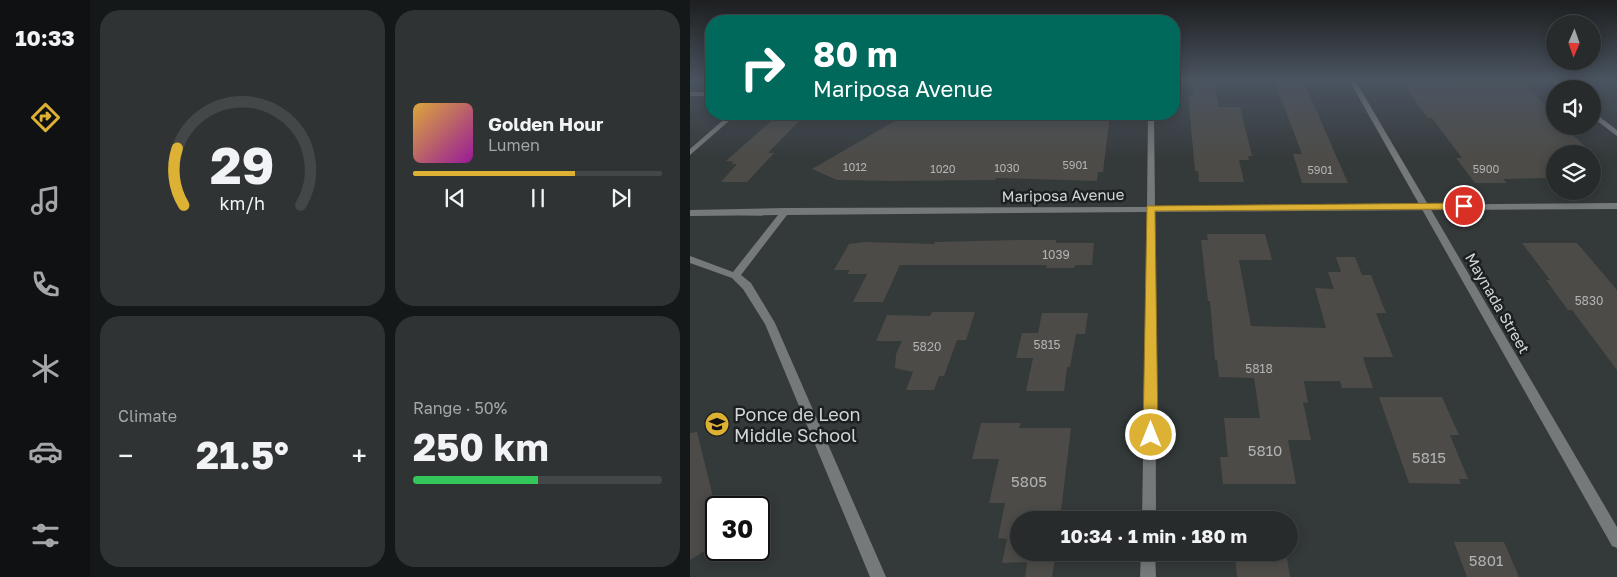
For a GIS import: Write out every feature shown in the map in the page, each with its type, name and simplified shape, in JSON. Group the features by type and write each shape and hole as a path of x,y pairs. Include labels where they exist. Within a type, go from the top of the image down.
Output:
{"street":[{"name":"Maynada Street","path":"1368,107 1617,541"},
{"path":"690,152 727,120"},
{"path":"1149,511 1151,120"},
{"path":"1601,121 1617,134"},
{"name":"Mariposa Avenue","path":"690,213 1150,208 1617,206"},
{"path":"735,276 786,212"},
{"path":"690,259 735,276 747,286 770,323 878,577"},
{"path":"1148,561 1148,577"}],"building":[{"path":"1189,107 1240,107 1252,156 1248,156 1249,160 1239,160 1244,182 1199,182 1198,171 1195,171"},
{"path":"1284,107 1315,107 1348,183 1302,183 1293,154 1302,154"},
{"path":"1420,107 1546,107 1546,135 1572,135 1583,145 1546,145 1546,178 1503,179 1507,183 1475,183 1456,158 1462,158 1432,118 1428,118"},
{"path":"772,120 800,120 768,153 774,153 747,182 721,182 737,164 731,164 734,162 726,161"},
{"path":"897,120 1109,120 1103,172 1098,172 1097,181 996,178 995,180 837,180 812,169"},
{"path":"1207,234 1265,234 1272,260 1239,260 1251,326 1326,328 1315,288 1334,289 1328,272 1341,272 1336,257 1355,257 1362,275 1371,275 1386,313 1376,313 1393,357 1363,357 1373,388 1342,388 1340,381 1304,381 1308,403 1303,402 1311,440 1288,440 1296,484 1223,484 1220,457 1228,457 1224,418 1260,418 1254,378 1219,377 1217,360 1215,360 1210,301 1208,301 1201,240 1208,240"},
{"path":"1056,240 1056,243 1094,243 1092,265 1075,265 1074,268 1046,268 1047,265 900,265 883,302 853,302 867,274 847,274 850,270 834,270 849,244 865,242 934,244 935,242"},
{"path":"1522,243 1577,243 1617,290 1617,370 1572,310 1568,310 1546,280 1550,280"},
{"path":"932,312 975,312 966,340 957,340 944,376 939,376 934,390 906,390 913,372 895,368 896,354 902,341 876,341 887,315 930,316"},
{"path":"1042,313 1088,313 1085,334 1076,334 1070,367 1067,367 1064,391 1026,391 1033,358 1016,358 1022,333 1038,333"},
{"path":"1379,397 1442,397 1459,435 1450,435 1468,479 1459,479 1461,484 1409,483"},
{"path":"981,423 1021,423 1019,428 1071,428 1061,511 1010,511 1010,561 1055,561 1052,577 1025,577 1027,562 1002,563 1007,539 998,538 1005,503 989,503 999,459 972,459"},
{"path":"697,432 713,496 705,496 705,551 690,560 690,433"},
{"path":"1454,542 1504,542 1519,577 1467,577"},
{"path":"1236,561 1287,561 1290,577 1237,577"}],"place":[{"name":"Ponce de Leon Middle School","path":"717,424"}],"route":[{"path":"1151,435 1150,208 1464,206"}]}
